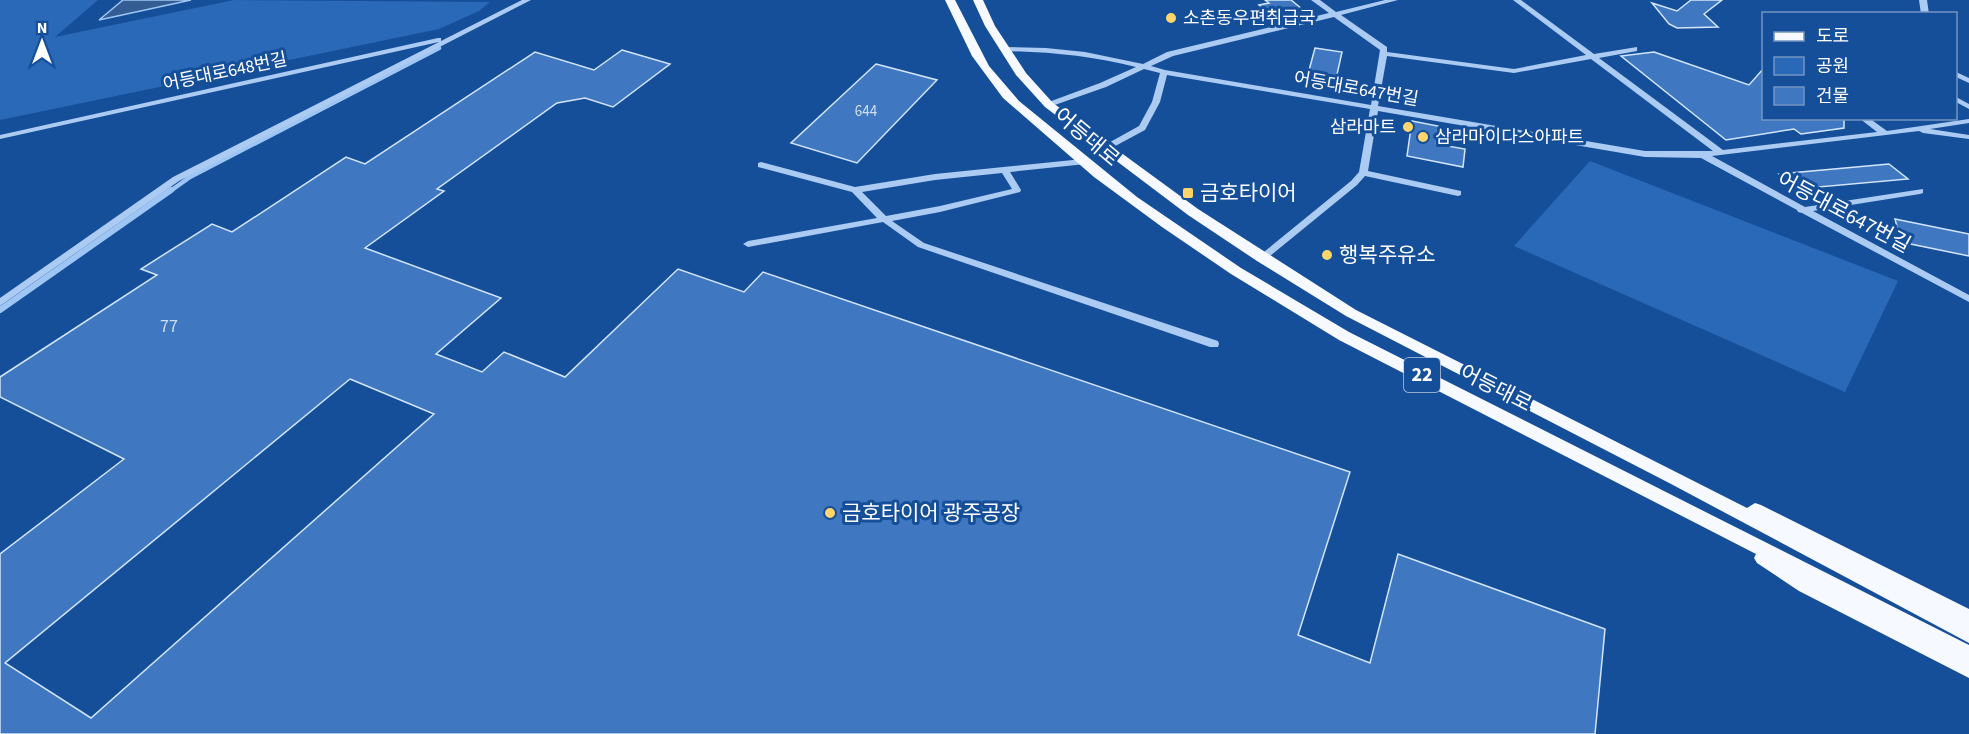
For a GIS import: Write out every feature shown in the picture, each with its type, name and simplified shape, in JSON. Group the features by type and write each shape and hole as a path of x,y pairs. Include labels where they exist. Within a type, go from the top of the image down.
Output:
{"main road":[{"name":"어등대로","path":"951,0 971,47 999,86 1024,112 1083,162 1166,225 1237,273 1344,336 1969,654"},
{"name":"어등대로","path":"978,0 990,26 1022,75 1049,105 1193,212 1262,258 1351,313 1679,480 1969,635"},
{"path":"1679,480 1726,496 1969,618"},
{"path":"1706,520 1805,586 1969,669"}],"street":[{"path":"0,303 176,179 527,0"},
{"path":"1262,258 1364,173 1384,49 1315,0"},
{"path":"1049,105 1103,85 1170,54 1394,0"},
{"path":"1517,0 1721,153"},
{"name":"어등대로648번길","path":"0,137 456,36"},
{"name":"어등대로647번길","path":"1005,49 1051,49 1104,56 1164,72 1621,151 1703,155 1885,134 1969,121"},
{"path":"1385,54 1502,72 1634,49"},
{"path":"1106,148 1143,128 1156,102 1164,72"},
{"path":"1866,120 1885,134"},
{"name":"어등대로647번길","path":"1908,129 1969,136"},
{"name":"어등대로647번길","path":"1703,155 1969,299"},
{"path":"761,165 855,190 935,177 1083,162"},
{"path":"748,244 940,209 1017,190 1005,170"},
{"path":"1364,173 1458,193"},
{"path":"855,190 884,219 921,245 1214,344"},
{"path":"1801,210 1920,191"}],"green space":[{"path":"0,0 98,0 55,37 234,0 490,2 479,11 439,29 0,120"},
{"path":"1590,161 1898,281 1845,392 1514,246"}],"shaded area":[{"path":"123,0 191,0 99,20"}],"building":[{"path":"1265,0 1291,0 1307,13 1276,19 1259,5 1269,3"},
{"path":"1691,0 1722,0 1704,14 1718,27 1677,28 1669,24 1652,3 1677,11"},
{"path":"1315,48 1342,52 1336,79 1308,74"},
{"name":"금호타이어 광주공장","path":"622,50 670,64 613,107 585,98 557,103 437,189 444,191 365,248 501,298 436,354 482,372 504,352 565,377 678,269 744,292 763,272 1350,472 1298,635 1370,663 1398,554 1605,629 1595,734 0,734 0,554 124,459 0,397 0,377 157,275 141,269 212,224 232,232 346,157 365,164 535,52 594,70","holes":["350,379 434,414 91,718 5,663"]},
{"path":"1654,52 1749,85 1762,70 1762,120 1844,120 1844,128 1801,134 1794,129 1726,140 1621,56"},
{"path":"876,64 937,80 857,163 791,143"},
{"name":"삼라마이다스아파트","path":"1412,121 1438,126 1436,144 1465,149 1463,167 1407,156"},
{"path":"1889,164 1908,179 1796,189 1779,174"},
{"path":"1895,219 1969,234 1969,256 1901,242"}],"waterway":[{"path":"169,192 190,177 439,48"},
{"path":"0,310 171,190"}],"place":[{"name":"소촌동우편취급국","path":"1171,18"},
{"name":"삼라마트","path":"1408,127"},
{"name":"삼라마이다스아파트","path":"1423,137"},
{"name":"금호타이어","path":"1188,193"},
{"name":"행복주유소","path":"1327,255"},
{"name":"금호타이어 광주공장","path":"830,513"}]}
